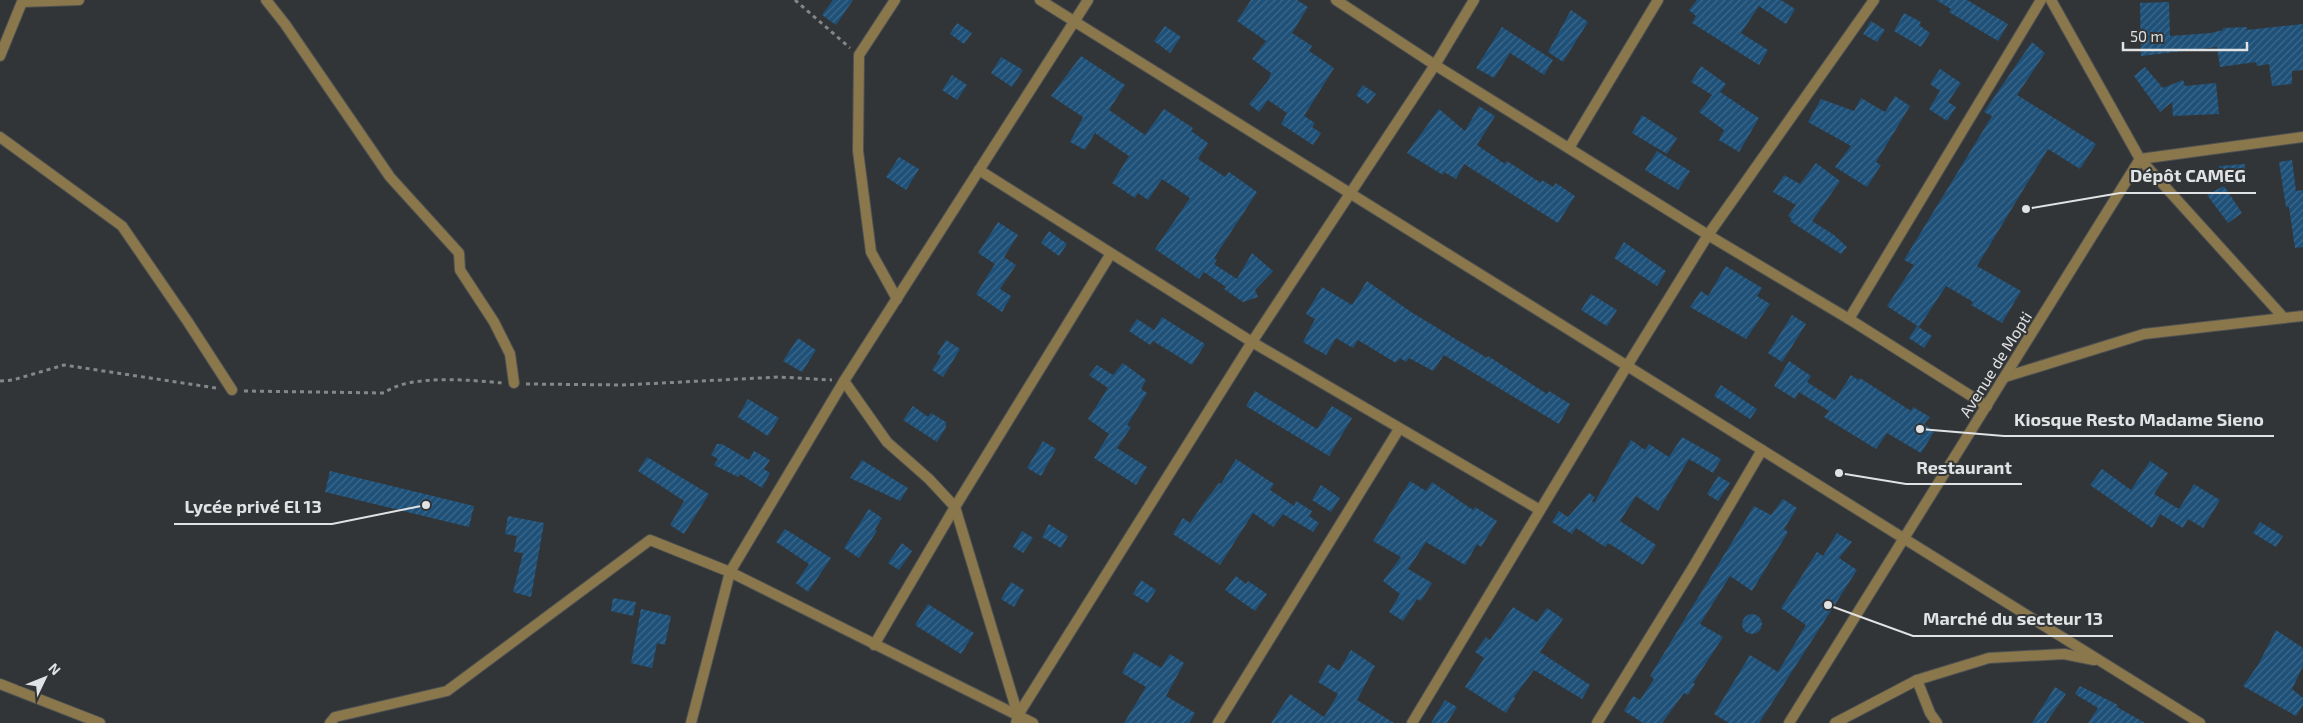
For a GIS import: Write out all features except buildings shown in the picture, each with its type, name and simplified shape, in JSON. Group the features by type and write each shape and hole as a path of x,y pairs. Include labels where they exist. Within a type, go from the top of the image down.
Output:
{"street":[{"path":"0,56 22,2 79,0"},
{"path":"266,0 285,24 390,177 459,253 460,270 494,322 510,354 514,383"},
{"path":"894,0 858,55 858,151 871,252 897,299"},
{"path":"1040,0 2200,723"},
{"path":"691,723 730,572 844,381 1088,0"},
{"path":"1336,0 1435,65 1987,406"},
{"path":"1017,719 1252,342 1435,65 1474,0"},
{"path":"1569,148 1658,0"},
{"path":"1412,723 1626,366 1708,235 1874,0"},
{"path":"1849,319 2041,0"},
{"path":"2051,0 2140,160 2284,318"},
{"path":"0,137 122,226 232,390"},
{"path":"2140,160 2303,137"},
{"name":"Avenue de Mopti","path":"1789,723 2140,160"},
{"path":"979,170 1110,255 1252,342 1540,510"},
{"path":"874,645 955,507 1110,255"},
{"path":"2005,377 2144,334 2303,316"},
{"path":"844,381 887,442 930,479 955,507 1017,719"},
{"path":"1218,723 1399,429"},
{"path":"1597,723 1692,569 1762,450"},
{"path":"330,723 335,718 447,691 650,540 730,572 1017,719 1033,723"},
{"path":"1835,723 1917,680 1989,658 2064,654 2102,662"},
{"path":"1917,680 1930,713 1937,723"},
{"path":"0,684 100,723"}],"path":[{"path":"796,0 858,55"},
{"path":"0,381 13,380 64,365 232,390 341,394 384,394 395,385 456,379 514,383 623,386 779,377 844,381"}],"place":[{"name":"Dépôt CAMEG","path":"2026,209"},
{"name":"Kiosque Resto Madame Sieno","path":"1920,429"},
{"name":"Restaurant","path":"1839,473"},
{"name":"Lycée privé El 13","path":"426,505"},
{"name":"Marché du secteur 13","path":"1828,605"}]}
